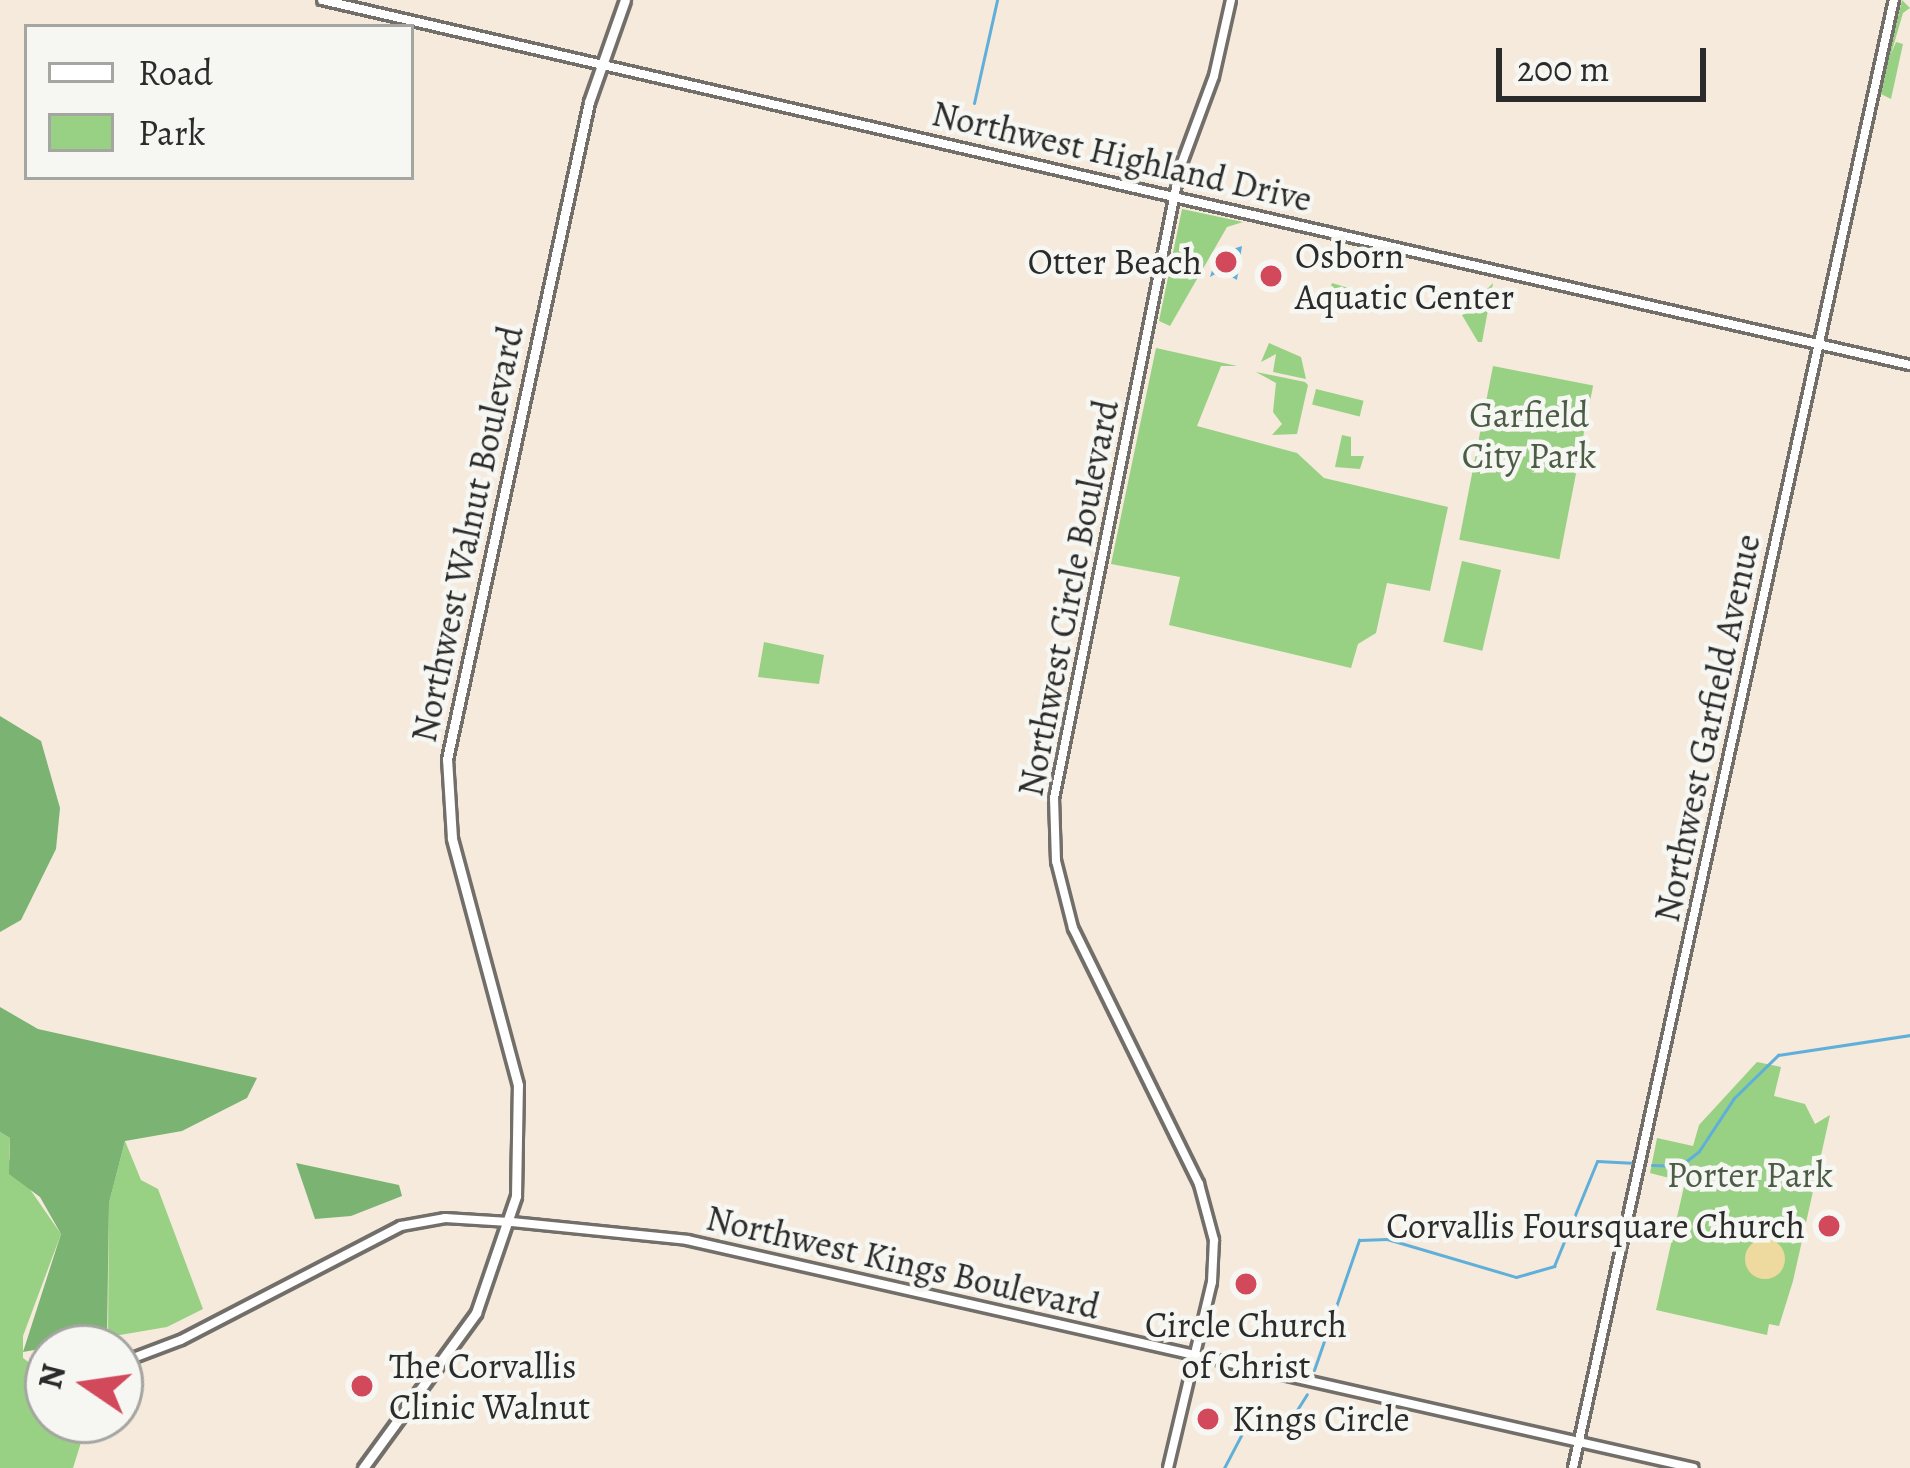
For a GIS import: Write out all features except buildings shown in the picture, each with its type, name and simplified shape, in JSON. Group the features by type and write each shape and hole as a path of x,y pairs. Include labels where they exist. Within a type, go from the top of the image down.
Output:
{"main road":[{"name":"Northwest Highland Drive","path":"322,0 1910,365"},
{"name":"Northwest Walnut Boulevard","path":"363,1468 467,1328 511,1222 521,1155 518,1084 452,838 448,759 511,438 600,65 625,0"},
{"name":"Northwest Circle Boulevard","path":"1168,1468 1215,1253 1206,1204 1073,928 1054,816 1174,197 1231,0"},
{"name":"Northwest Garfield Avenue","path":"1573,1468 1894,0"},
{"name":"Northwest Kings Boulevard","path":"144,1354 181,1340 401,1226 445,1218 511,1222 687,1240 1694,1468"}],"green space":[{"path":"1902,0 1910,8 1903,13 1891,54 1896,42 1903,44 1891,99 1879,93"},
{"path":"1182,209 1243,222 1227,227 1170,326 1159,321"},
{"path":"1332,283 1387,300 1383,314 1328,297"},
{"path":"1493,283 1482,342 1478,342 1462,315"},
{"path":"1269,343 1301,357 1306,379 1273,372 1276,354 1261,362"},
{"path":"1156,348 1237,366 1221,366 1197,426 1297,453 1324,478 1448,507 1430,591 1387,583 1376,633 1358,644 1351,668 1169,625 1180,577 1111,564"},
{"name":"Garfield City Park","path":"1493,366 1593,385 1559,559 1459,540"},
{"path":"1256,372 1308,385 1297,434 1272,435 1282,424 1273,412 1276,383"},
{"path":"1316,389 1364,401 1360,416 1312,405"},
{"path":"1342,435 1351,437 1351,456 1364,456 1360,469 1335,467"},
{"path":"1462,561 1501,570 1482,651 1443,642"},
{"path":"764,642 824,655 819,684 758,677"},
{"path":"0,716 41,741 60,808 56,849 21,920 0,932"},
{"path":"0,1007 38,1029 257,1078 247,1098 182,1131 125,1141 109,1203 107,1324 32,1324 61,1234 40,1197 9,1174 10,1138 0,1132"},
{"name":"Porter Park","path":"1757,1062 1781,1067 1774,1096 1805,1104 1815,1124 1830,1115 1793,1281 1779,1326 1769,1324 1767,1335 1656,1310 1685,1182 1650,1173 1657,1138 1693,1146 1699,1125"},
{"path":"0,1132 10,1138 9,1159 61,1234 24,1324 24,1444 80,1444 73,1468 0,1468"},
{"path":"125,1141 141,1180 158,1189 203,1309 167,1327 144,1331 144,1324 108,1324 109,1203"},
{"path":"296,1163 399,1185 402,1196 351,1216 315,1219"}],"sand":[{"path":"1765,1239 1779,1245 1785,1259 1779,1273 1765,1279 1751,1273 1745,1259 1751,1245"}],"water":[{"name":"Otter Beach","path":"1242,246 1237,280 1221,271 1210,277 1217,254"}],"waterway":[{"path":"974,103 997,0"},
{"path":"1652,1165 1680,1166 1699,1151 1734,1098 1778,1055 1910,1035"},
{"path":"1314,1370 1359,1240 1387,1239 1516,1277 1554,1266 1597,1161 1631,1163"},
{"path":"1224,1468 1246,1426 1285,1429 1307,1394"}],"place":[{"name":"Otter Beach","path":"1226,262"},
{"name":"Osborn Aquatic Center","path":"1271,276"},
{"name":"Corvallis Foursquare Church","path":"1829,1226"},
{"name":"Circle Church of Christ","path":"1246,1284"},
{"name":"The Corvallis Clinic Walnut","path":"362,1386"},
{"name":"Kings Circle","path":"1208,1419"}]}
